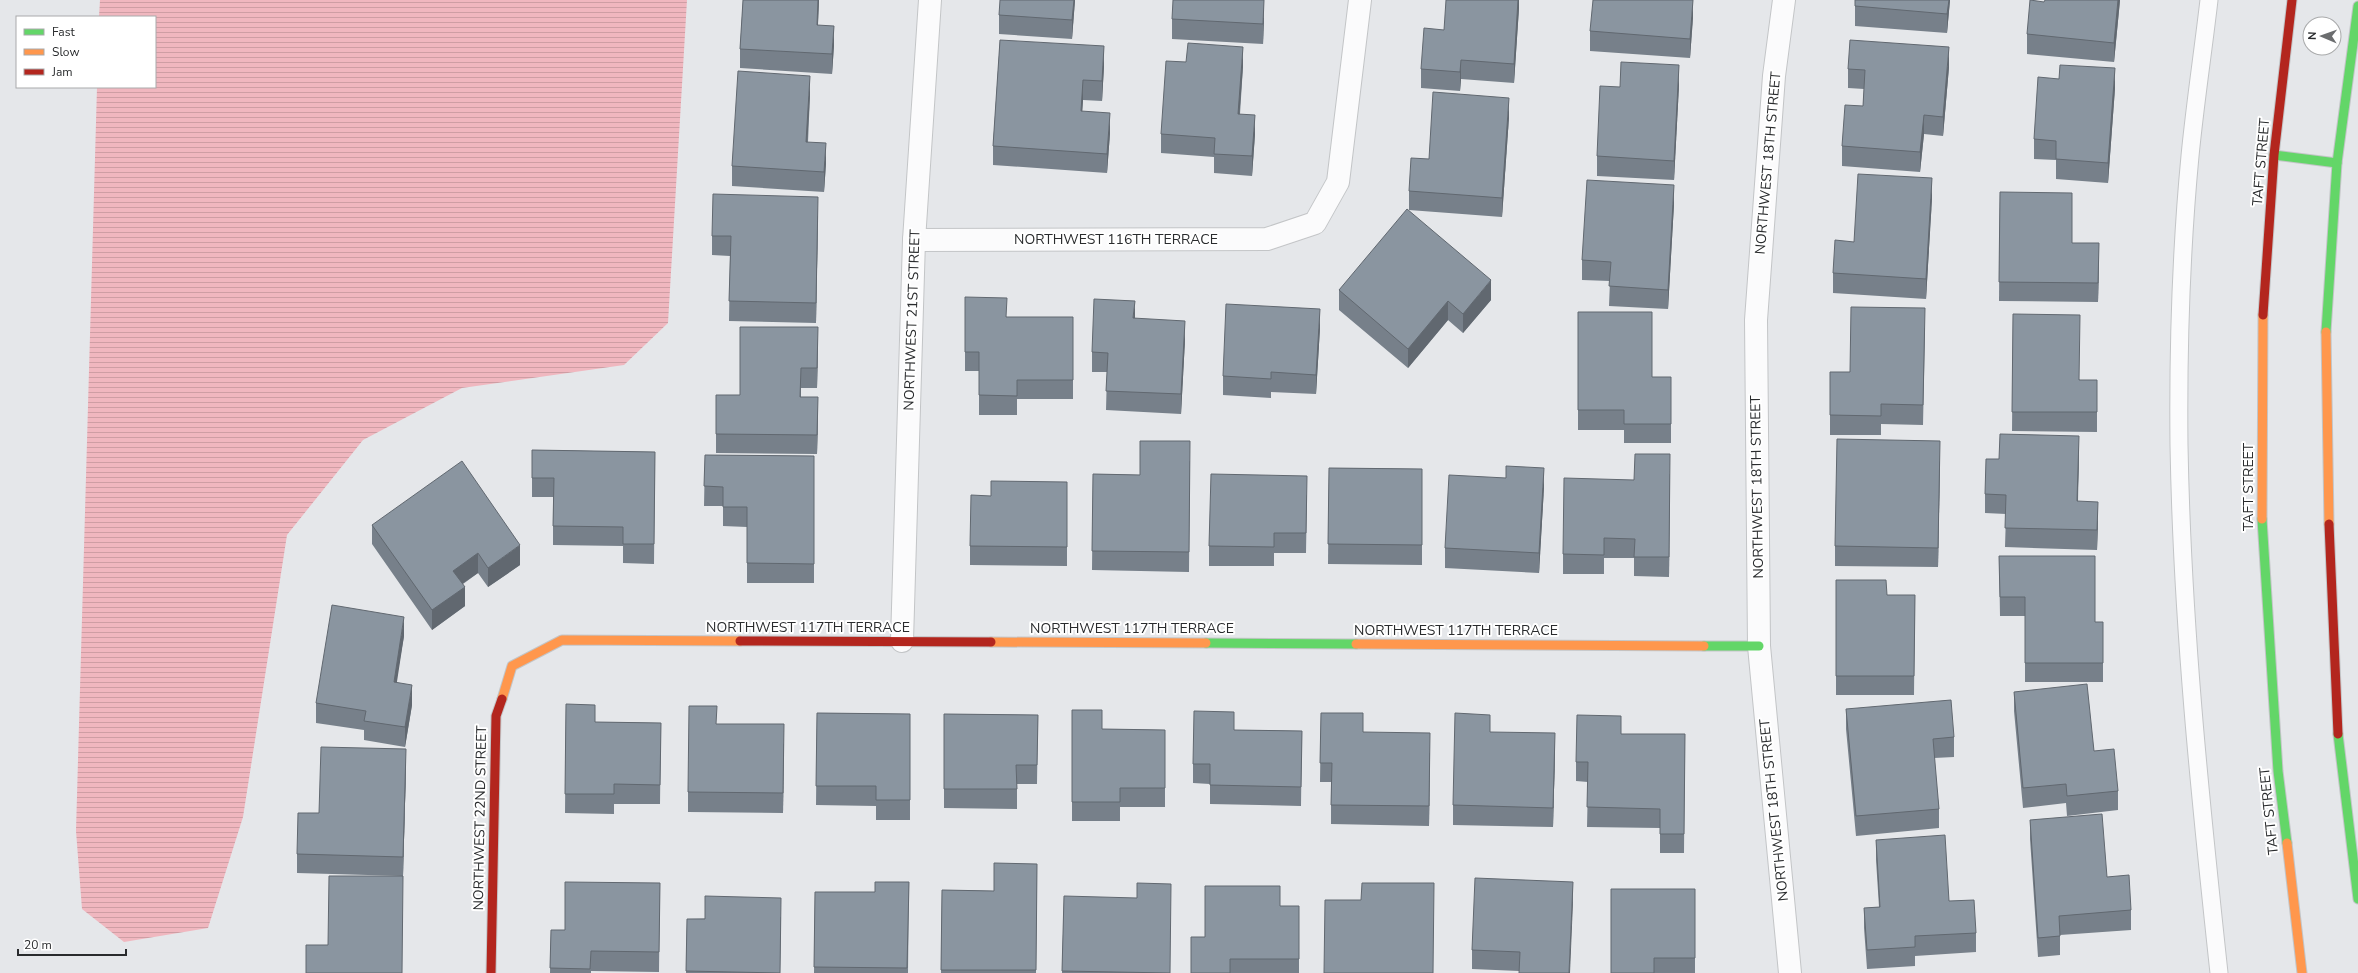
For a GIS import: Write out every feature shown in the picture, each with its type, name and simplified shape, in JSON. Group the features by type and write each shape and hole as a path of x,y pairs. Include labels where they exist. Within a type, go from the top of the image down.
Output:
{"street":[{"name":"NORTHWEST 21ST STREET","path":"902,641 914,240 930,0"},
{"name":"NORTHWEST 116TH TERRACE","path":"914,240 1267,239 1315,224 1338,182 1360,0"},
{"name":"NORTHWEST 18TH STREET","path":"1784,0 1774,76 1756,320 1758,646 1790,973"},
{"name":"TAFT STREET","path":"2292,0 2274,155 2262,331 2262,528 2278,771 2302,973"},
{"path":"2358,6 2337,163 2326,332 2329,524 2339,752 2358,899"},
{"path":"2274,155 2337,163"},
{"name":"NORTHWEST 117TH TERRACE","path":"512,666 562,640 1758,646"},
{"name":"NORTHWEST 22ND STREET","path":"491,973 496,716 512,666"}],"lane":[{"path":"2209,0 2190,156 2182,287 2179,444 2186,617 2200,800 2219,973"}],"shaded area":[{"path":"100,0 687,0 668,323 624,365 462,388 363,440 287,535 243,817 208,928 124,942 82,909 76,831 97,88 156,88 156,16 99,16"}],"building":[{"path":"743,0 818,0 817,25 834,26 832,54 740,49"},
{"path":"1000,0 1074,0 1072,20 999,15"},
{"path":"1173,0 1264,0 1263,24 1172,19"},
{"path":"1446,0 1518,0 1514,64 1461,60 1460,72 1421,69 1424,28 1444,30"},
{"path":"1593,0 1693,0 1690,39 1590,31"},
{"path":"1855,0 1949,0 1947,14 1855,6"},
{"path":"2030,0 2044,2 2045,0 2118,0 2114,43 2027,34"},
{"path":"1000,40 1104,46 1102,81 1083,80 1081,111 1110,113 1107,154 993,146"},
{"path":"1850,40 1949,47 1943,117 1924,115 1920,152 1842,146 1845,105 1863,106 1865,70 1848,69"},
{"path":"1188,43 1243,47 1238,114 1255,115 1252,156 1214,154 1215,138 1161,134 1166,61 1186,62"},
{"path":"1621,62 1679,65 1674,161 1597,156 1600,86 1620,87"},
{"path":"2060,65 2115,68 2108,163 2056,159 2056,141 2034,139 2038,77 2059,79"},
{"path":"738,71 810,76 806,142 826,143 824,172 732,166"},
{"path":"1433,92 1509,98 1502,198 1409,191 1411,158 1429,159"},
{"path":"1858,174 1932,178 1926,279 1833,273 1835,240 1854,242"},
{"path":"1587,180 1674,185 1668,290 1609,286 1611,262 1582,260"},
{"path":"2000,192 2072,193 2072,243 2099,243 2098,283 1999,282"},
{"path":"713,194 818,197 816,303 729,301 731,236 712,236"},
{"path":"1407,209 1491,280 1463,314 1448,301 1408,349 1339,290"},
{"path":"965,297 1007,298 1006,317 1073,317 1073,380 1017,380 1017,396 979,395 979,352 965,352"},
{"path":"1094,299 1135,301 1133,318 1185,321 1181,394 1106,391 1108,353 1092,352"},
{"path":"1226,304 1320,309 1316,375 1271,372 1271,379 1223,376"},
{"path":"1851,307 1925,308 1923,405 1881,404 1881,416 1830,415 1830,372 1850,372"},
{"path":"1578,312 1652,312 1652,377 1671,377 1671,424 1624,424 1624,410 1578,410"},
{"path":"2013,314 2080,315 2079,380 2097,380 2097,412 2012,412"},
{"path":"740,327 818,327 817,368 801,368 800,397 818,397 817,435 716,434 716,395 740,395"},
{"path":"2000,434 2079,436 2077,501 2098,502 2097,530 2005,528 2006,495 1985,494 1986,459 1999,459"},
{"path":"1837,439 1940,441 1938,548 1835,546"},
{"path":"1140,441 1190,441 1189,552 1092,551 1093,474 1140,475"},
{"path":"532,450 655,452 654,544 623,544 623,527 553,526 554,478 532,478"},
{"path":"1635,454 1670,454 1669,557 1634,557 1635,539 1604,538 1604,555 1563,554 1564,478 1634,480"},
{"path":"705,455 814,456 814,564 747,563 747,507 723,507 723,487 704,486"},
{"path":"462,461 520,545 488,568 478,553 453,571 465,587 432,610 372,525"},
{"path":"1506,466 1544,468 1539,553 1445,548 1449,475 1506,478"},
{"path":"1329,468 1422,469 1422,545 1328,544"},
{"path":"1211,474 1307,476 1306,533 1274,533 1274,547 1209,546"},
{"path":"991,481 1067,482 1067,547 970,546 971,495 991,496"},
{"path":"1999,556 2095,556 2095,622 2103,622 2103,663 2025,663 2025,597 2000,597"},
{"path":"1836,580 1886,580 1887,595 1915,595 1914,676 1836,676"},
{"path":"332,605 404,617 394,682 412,685 405,727 364,721 366,711 316,703"},
{"path":"2087,684 2094,751 2114,749 2118,791 2067,796 2066,784 2023,788 2014,692"},
{"path":"1951,700 1954,737 1933,739 1939,809 1856,816 1846,709"},
{"path":"566,704 595,705 595,722 661,723 660,785 614,784 614,794 565,794"},
{"path":"689,706 717,706 716,724 784,724 783,793 688,792"},
{"path":"1072,710 1102,710 1102,729 1165,730 1165,788 1120,788 1120,802 1072,802"},
{"path":"1194,711 1234,712 1234,730 1302,731 1301,787 1210,785 1210,764 1193,764"},
{"path":"817,713 910,714 910,800 876,800 876,786 816,786"},
{"path":"1321,713 1363,713 1363,732 1430,733 1429,806 1331,805 1332,763 1320,763"},
{"path":"1455,713 1490,715 1490,732 1555,733 1553,808 1453,805"},
{"path":"944,714 1038,715 1037,765 1016,765 1017,789 944,789"},
{"path":"1577,715 1621,716 1621,734 1685,734 1684,834 1660,834 1660,809 1587,807 1588,762 1576,762"},
{"path":"321,747 406,749 403,857 297,854 298,813 319,813"},
{"path":"2102,814 2107,877 2129,875 2131,910 2059,916 2060,936 2038,938 2030,820"},
{"path":"1945,835 1949,901 1974,900 1976,933 1915,936 1915,947 1867,950 1864,908 1880,907 1876,840"},
{"path":"994,863 1037,864 1036,970 941,970 942,890 994,891"},
{"path":"329,876 403,876 402,973 306,973 306,945 328,945"},
{"path":"1475,878 1573,882 1569,973 1519,973 1520,952 1472,950"},
{"path":"565,882 660,883 659,952 591,951 590,969 550,968 551,930 565,930"},
{"path":"875,882 909,882 907,968 814,967 815,892 875,892"},
{"path":"1137,883 1171,884 1170,973 1062,971 1064,896 1137,898"},
{"path":"1362,883 1434,883 1433,973 1324,973 1325,900 1361,900"},
{"path":"1205,886 1280,886 1280,906 1299,906 1299,959 1230,959 1230,973 1191,973 1191,937 1205,937"},
{"path":"1611,889 1695,889 1695,958 1654,958 1654,973 1611,973"},
{"path":"705,896 781,898 780,973 686,971 687,919 705,919"}],"traffic: fast":[{"path":"2326,332 2337,163 2358,6"},
{"path":"2274,155 2337,163"},
{"path":"2262,519 2278,771 2287,843"},
{"path":"1206,643 1356,644"},
{"path":"1704,646 1759,646"},
{"path":"2338,734 2358,899"}],"traffic: slow":[{"path":"2262,519 2263,315"},
{"path":"2326,332 2329,524"},
{"path":"502,699 512,666 562,640 740,641"},
{"path":"991,642 1206,643"},
{"path":"1356,644 1704,646"},
{"path":"2287,843 2302,973"}],"traffic: jam":[{"path":"2263,315 2274,155 2292,0"},
{"path":"2329,524 2338,734"},
{"path":"740,641 991,642"},
{"path":"491,973 496,716 502,699"}]}
